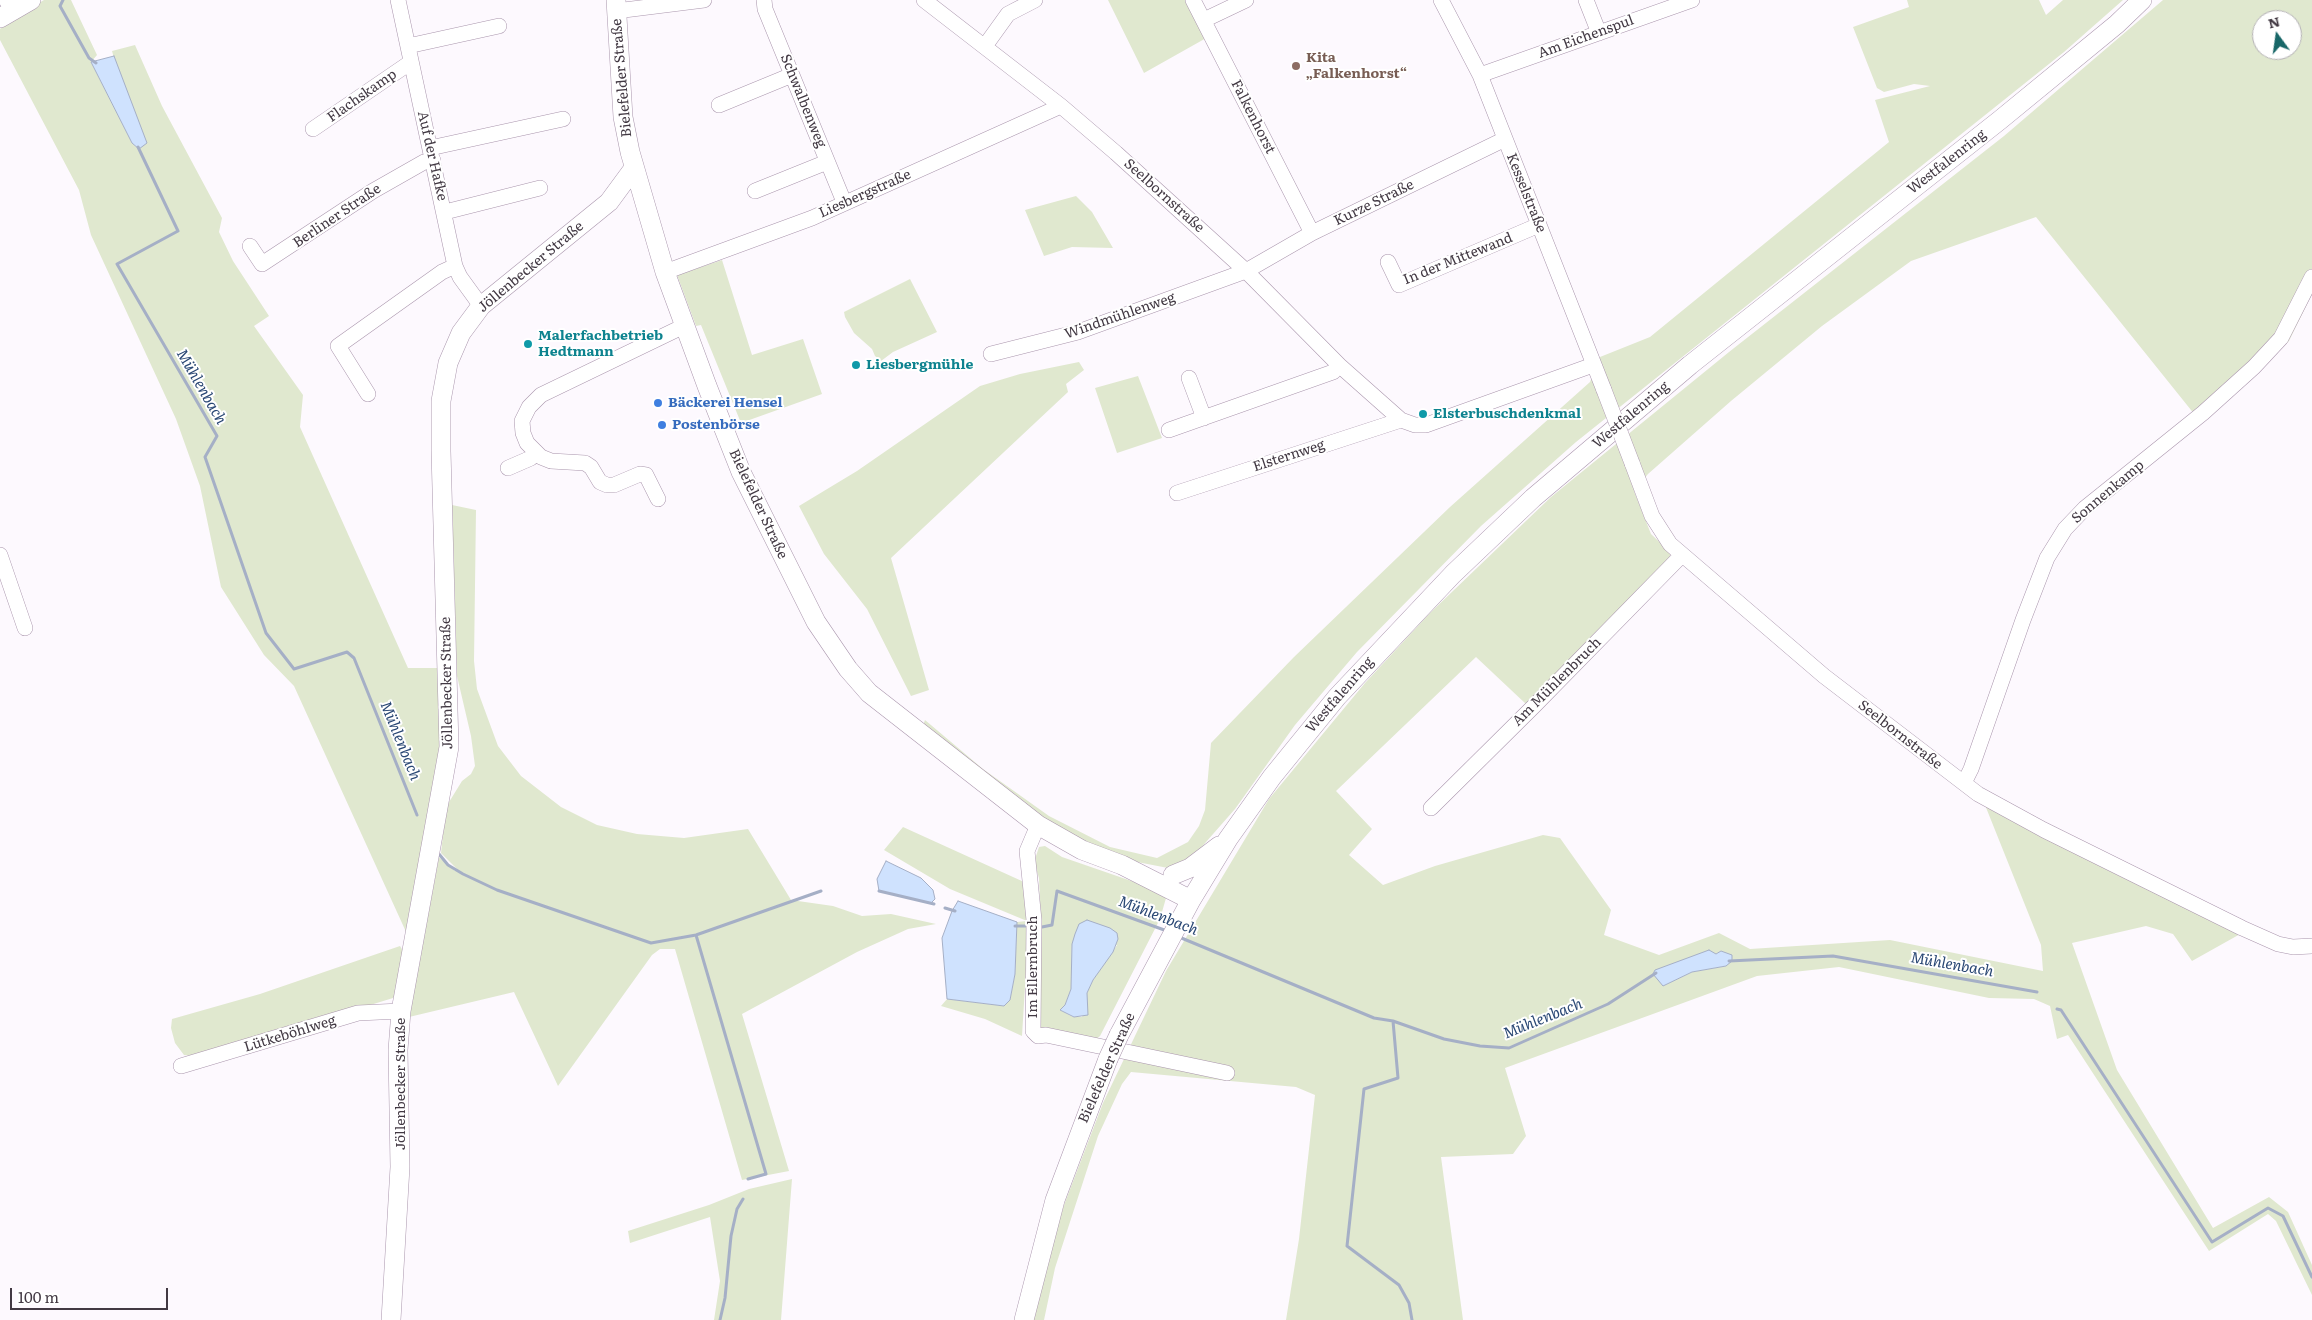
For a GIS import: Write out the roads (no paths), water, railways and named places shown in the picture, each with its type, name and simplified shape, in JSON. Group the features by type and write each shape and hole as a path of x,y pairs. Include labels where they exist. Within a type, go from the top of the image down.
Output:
{"main road":[{"path":"6,10 31,0"},
{"name":"Westfalenring","path":"1194,894 1228,839 1296,746 1373,657 1453,574 1533,498 1690,365 2000,120 2116,24 2142,0"},
{"name":"Bielefelder Straße","path":"616,6 621,101 634,168 665,272 730,444 762,516 806,604 848,669 869,693 891,713 1038,825 1082,850 1194,894"},
{"name":"Jöllenbecker Straße","path":"391,1320 400,1167 398,1050 401,1011 449,747 441,401 448,363 461,332 479,302 608,202 634,168"},
{"name":"Jöllenbecker Straße","path":"608,202 641,195"},
{"path":"1173,875 1190,868 1228,839"},
{"name":"Bielefelder Straße","path":"1122,865 1173,875 1194,894"},
{"name":"Bielefelder Straße","path":"1024,1320 1055,1200 1108,1059 1194,894"}],"street":[{"name":"Auf der Hafke","path":"398,0 456,266 460,276 479,302"},
{"path":"616,6 704,0"},
{"name":"Schwalbenweg","path":"764,0 765,9 844,202"},
{"name":"Seelbornstraße","path":"924,0 1061,106 1116,153 1246,272 1339,365 1401,420"},
{"name":"Falkenhorst","path":"1193,0 1312,233"},
{"path":"1204,20 1246,0"},
{"name":"Kesselstraße","path":"1441,0 1480,75 1604,390"},
{"path":"1586,0 1599,33"},
{"name":"Am Eichenspul","path":"1480,75 1692,0"},
{"path":"985,46 1008,14 1027,2"},
{"path":"408,46 499,26"},
{"name":"Flachskamp","path":"313,129 411,62"},
{"path":"719,105 792,75"},
{"name":"Liesbergstraße","path":"665,272 812,218 1061,106"},
{"path":"431,154 564,119"},
{"name":"Kurze Straße","path":"1246,272 1312,233 1505,140"},
{"name":"Berliner Straße","path":"250,246 262,264 372,191 424,162 431,154"},
{"path":"755,191 827,162"},
{"path":"445,212 540,188"},
{"name":"In der Mittewand","path":"1388,262 1399,285 1539,225"},
{"path":"368,394 338,346 442,272 456,266"},
{"name":"Windmühlenweg","path":"991,354 1078,332 1246,272"},
{"name":"Sonnenkamp","path":"1964,783 1971,769 2043,567 2065,529 2085,508 2203,413 2254,367 2281,338 2312,277"},
{"path":"658,500 646,475 640,474 614,485 607,485 600,482 592,467 585,463 551,461 534,452 523,433 522,421 529,407 541,395 684,326"},
{"path":"1169,430 1333,372 1339,365"},
{"path":"1401,420 1415,425 1426,425 1593,365"},
{"path":"1189,378 1204,418"},
{"name":"Seelbornstraße","path":"1604,390 1652,516 1661,533 1682,555 1824,676 1978,794 2044,830 2242,928 2278,944 2293,947 2312,946"},
{"name":"Elsternweg","path":"1177,493 1401,420"},
{"path":"508,468 531,458 534,452"},
{"path":"0,555 25,628"},
{"name":"Am Mühlenbruch","path":"1431,808 1682,555"},
{"name":"Im Ellernbruch","path":"1038,825 1027,851 1034,920 1033,1031 1038,1036 1046,1035 1227,1073"},
{"name":"Lütkeböhlweg","path":"181,1066 358,1013 401,1011"}],"water":[{"path":"114,56 147,143 139,149 132,143 91,62"},
{"path":"886,861 921,878 933,890 935,899 931,903 879,891 877,879"},
{"path":"958,901 1017,922 1015,974 1010,1000 1004,1006 947,999 942,938 952,911"},
{"path":"1087,920 1110,928 1117,933 1118,939 1113,952 1093,980 1087,993 1088,1015 1074,1017 1060,1010 1065,1005 1071,989 1072,944 1075,934 1079,924"},
{"path":"1709,950 1716,954 1721,951 1732,955 1732,961 1726,966 1692,972 1663,986 1653,974 1655,970"}],"waterway":[{"name":"Mühlenbach","path":"63,0 60,6 89,58 96,63"},
{"name":"Mühlenbach","path":"138,147 178,231 117,264 217,436 205,457 266,633 294,669 347,652 354,658 417,815"},
{"name":"Mühlenbach","path":"439,854 448,865 497,890 651,943 696,935 821,891"},
{"name":"Mühlenbach","path":"879,891 934,904"},
{"name":"Mühlenbach","path":"1042,927 1052,925 1057,891 1167,931"},
{"name":"Mühlenbach","path":"945,908 955,911"},
{"name":"Mühlenbach","path":"1015,926 1027,926"},
{"path":"696,935 766,1174 748,1179"},
{"name":"Mühlenbach","path":"1179,937 1374,1018 1393,1021 1444,1039 1480,1046 1509,1048 1608,1004 1656,973"},
{"name":"Mühlenbach","path":"1729,961 1833,956 2037,992"},
{"name":"Mühlenbach","path":"2057,1009 2061,1010 2212,1242 2268,1208 2283,1216 2312,1277"},
{"path":"1393,1021 1398,1078 1364,1089 1347,1246 1399,1285 1409,1303 1412,1320"},
{"path":"720,1320 725,1298 731,1236 737,1209 743,1199"}],"place":[{"name":"Kita „Falkenhorst“","path":"1296,66"},
{"name":"Malerfachbetrieb Hedtmann","path":"528,344"},
{"name":"Liesbergmühle","path":"856,365"},
{"name":"Bäckerei Hensel","path":"658,403"},
{"name":"Elsterbuschdenkmal","path":"1423,414"},
{"name":"Postenbörse","path":"662,425"}]}
